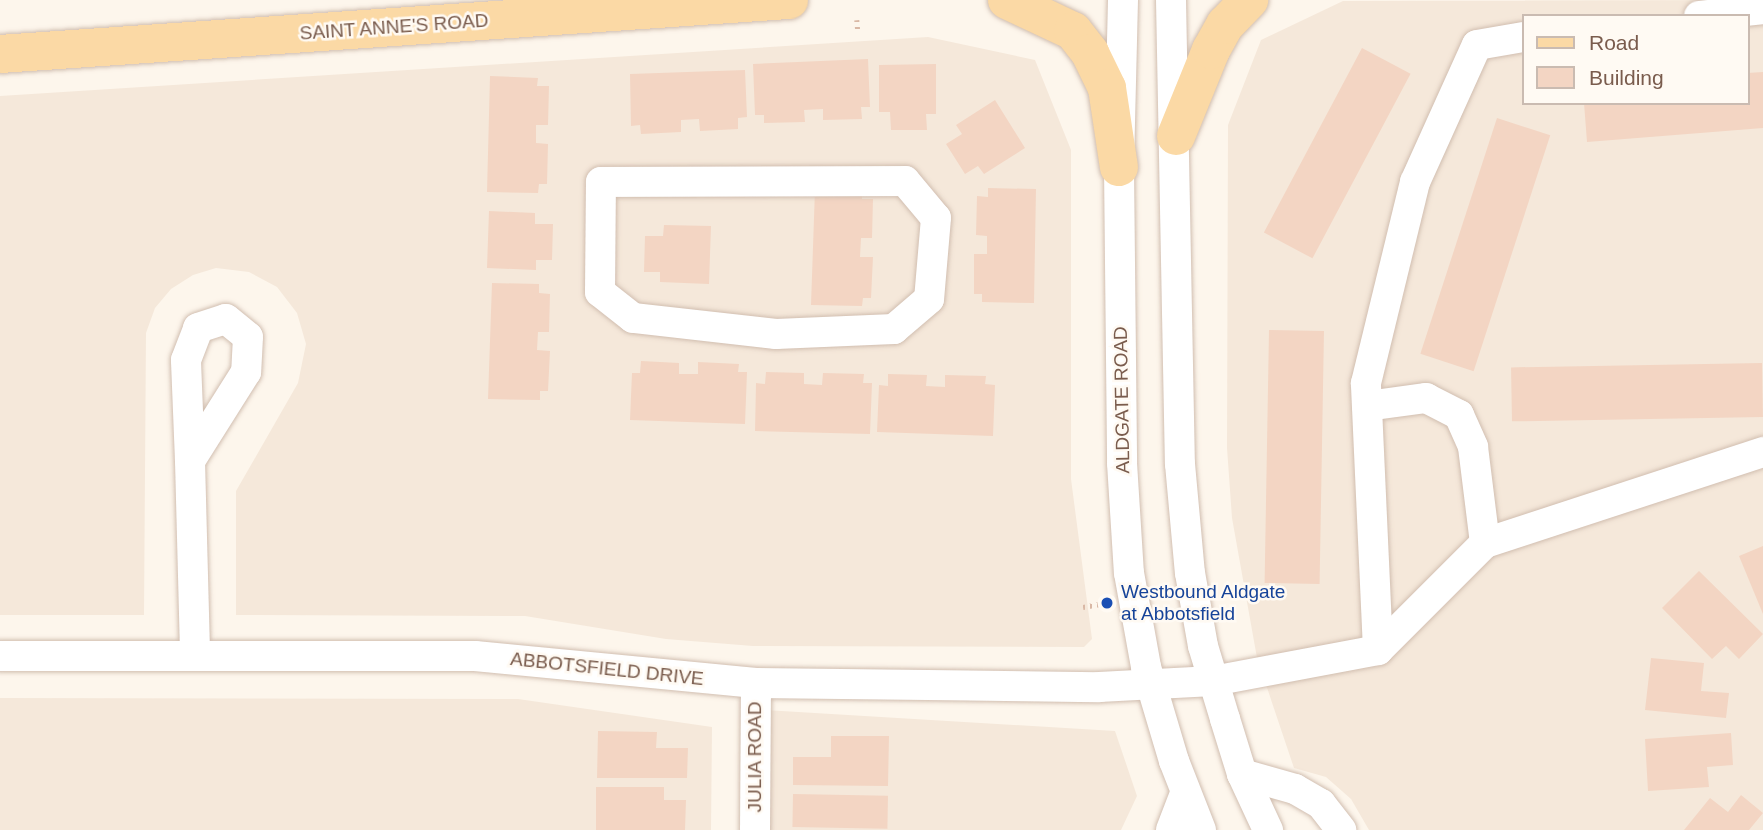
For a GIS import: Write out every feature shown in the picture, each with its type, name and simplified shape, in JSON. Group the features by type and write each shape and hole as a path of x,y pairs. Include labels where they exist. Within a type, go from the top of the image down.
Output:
{"main road":[{"name":"SAINT ANNE'S ROAD","path":"0,54 789,0"},
{"path":"1007,0 1073,31 1090,53 1107,88 1119,167"},
{"path":"1176,136 1211,50 1225,25 1249,0"}],"street":[{"name":"ALDGATE ROAD","path":"1123,0 1119,167 1124,491 1129,573 1152,686 1185,793 1201,830"},
{"path":"1171,0 1176,136 1180,464 1190,573 1213,681 1242,774 1268,830"},
{"path":"1717,14 1763,9"},
{"path":"1378,650 1366,383 1415,181 1477,45 1522,37"},
{"path":"905,181 936,218 929,299 894,329 776,334 633,318 600,292 601,182 905,181"},
{"path":"1367,405 1426,398 1459,415 1473,447 1485,543"},
{"path":"1378,650 1485,543 1763,452"},
{"path":"190,461 195,655"},
{"name":"ABBOTSFIELD DRIVE","path":"0,656 509,658 686,680 755,684 1152,686 1213,681 1378,650"},
{"name":"JULIA ROAD","path":"755,684 755,830"},
{"path":"1242,774 1295,789 1321,804 1340,830"},
{"path":"1171,830 1185,793"}],"path":[{"path":"857,20 858,32"},
{"path":"1083,607 1107,603"}],"shaded area":[{"path":"1763,0 1763,830 1369,830 1351,799 1326,777 1294,768 1257,658 1232,518 1227,448 1228,125 1261,40 1343,1"},
{"path":"928,37 1035,60 1071,150 1071,479 1092,639 1084,647 753,646 666,639 525,616 236,615 236,491 298,383 306,344 297,313 277,287 249,272 216,268 193,275 171,289 155,308 146,333 144,615 0,615 0,96"},
{"path":"0,698 518,699 712,727 711,830 0,830"},
{"path":"765,710 1115,731 1137,796 1121,830 765,830"}],"building":[{"path":"1362,48 1411,74 1312,258 1264,233"},
{"path":"868,59 870,107 861,107 862,119 823,120 823,109 804,110 805,122 764,123 764,115 755,115 753,64"},
{"path":"936,64 936,114 926,114 927,130 891,130 890,112 879,112 879,65"},
{"path":"745,70 747,117 738,118 738,129 700,131 699,119 681,120 681,132 641,134 640,125 631,126 630,74"},
{"path":"1763,72 1763,128 1587,142 1584,105 1749,105 1749,73"},
{"path":"490,76 538,78 537,86 549,86 548,125 536,125 536,143 548,144 547,184 539,184 538,193 487,192"},
{"path":"995,100 1025,148 984,174 978,166 965,174 946,144 962,134 956,125"},
{"path":"1497,118 1550,135 1474,371 1420,354"},
{"path":"988,188 1036,189 1034,303 982,302 982,294 974,294 974,254 987,254 987,236 976,235 977,196 988,197"},
{"path":"815,189 862,191 862,199 873,199 872,238 861,238 860,257 873,257 871,298 863,298 862,306 811,305"},
{"path":"489,211 535,213 535,224 553,224 552,260 536,260 536,270 487,268"},
{"path":"664,225 711,226 709,284 660,282 660,272 644,272 645,236 663,236"},
{"path":"492,283 539,284 539,293 550,294 549,332 538,332 537,350 550,351 548,391 540,391 540,400 488,399"},
{"path":"1269,330 1324,331 1320,584 1265,583"},
{"path":"641,361 679,363 679,374 698,374 698,362 739,364 738,372 747,372 745,424 630,420 632,373 640,373"},
{"path":"1762,363 1763,417 1512,421 1511,367"},
{"path":"766,372 804,373 804,384 822,385 823,373 864,374 863,383 872,383 870,434 755,431 756,383 765,384"},
{"path":"888,374 927,375 926,386 945,387 945,375 986,376 985,384 995,385 993,436 877,432 879,385 888,386"},
{"path":"1763,546 1763,614 1739,556"},
{"path":"1699,571 1763,634 1739,659 1726,646 1712,659 1662,608"},
{"path":"1651,658 1704,663 1701,691 1729,693 1726,718 1645,710"},
{"path":"598,731 657,732 656,748 688,748 687,778 597,778"},
{"path":"1731,733 1733,765 1707,767 1709,787 1648,791 1645,739"},
{"path":"831,736 889,736 888,786 793,785 793,757 831,757"},
{"path":"596,787 664,787 664,800 686,800 685,830 596,830"},
{"path":"793,794 888,796 887,829 792,827"},
{"path":"1741,795 1763,813 1749,830 1684,830 1710,798 1728,812"}],"place":[{"name":"Westbound Aldgate at Abbotsfield","path":"1107,603"}]}
